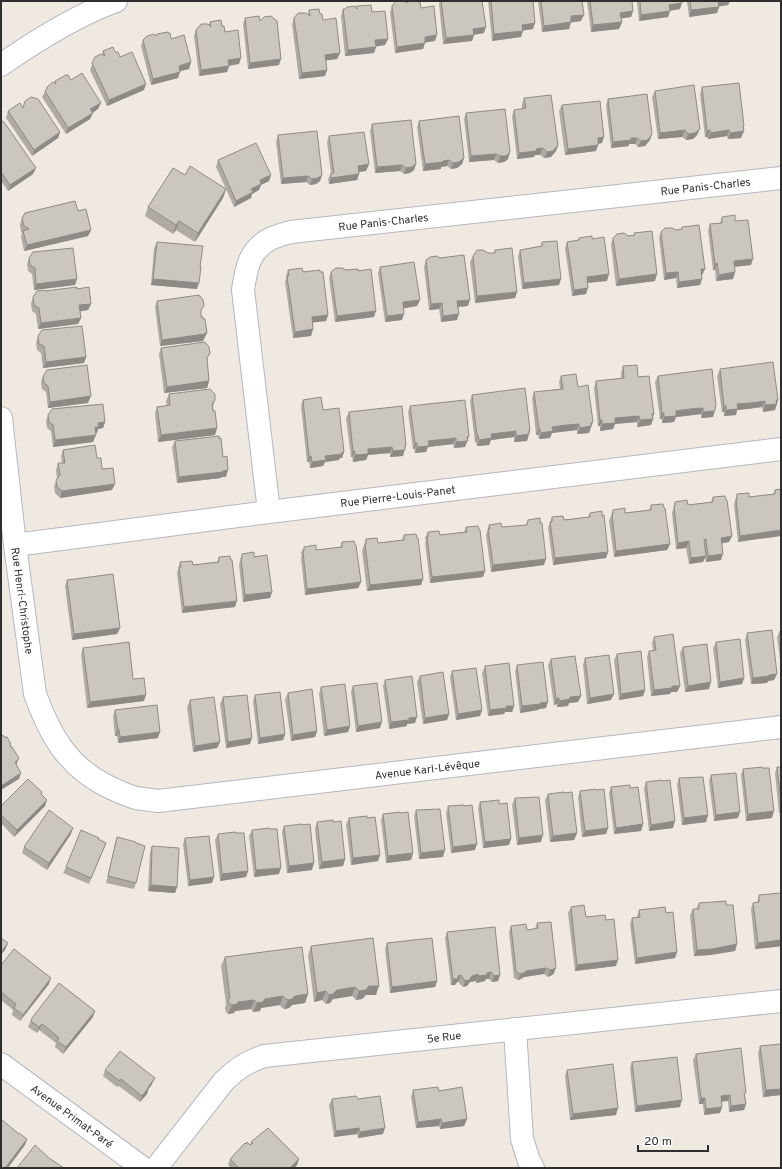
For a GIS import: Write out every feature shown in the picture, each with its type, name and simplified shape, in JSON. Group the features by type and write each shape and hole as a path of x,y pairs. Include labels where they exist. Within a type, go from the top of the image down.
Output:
{"street":[{"path":"1,65 53,31 104,5 116,1"},
{"name":"Rue Panis-Charles","path":"269,512 243,290 246,270 254,251 270,239 291,232 781,178"},
{"name":"Rue Henri-Christophe","path":"1,418 15,545 35,694 42,715 64,753 81,770"},
{"name":"Rue Pierre-Louis-Panet","path":"15,545 781,449"},
{"name":"Avenue Karl-Lévêque","path":"81,770 116,790 135,797 158,801 781,727"},
{"name":"5e Rue","path":"156,1168 224,1081 236,1069 249,1061 264,1056 781,1000"},
{"path":"515,1029 522,1139 529,1161 533,1168"},
{"name":"Avenue Primat-Paré","path":"1,1064 143,1168"}],"building":[{"path":"396,1 404,1 407,3 407,1 418,1 420,2 421,8 434,6 437,35 425,37 425,43 397,47 392,6"},
{"path":"441,1 482,1 486,27 473,29 474,35 446,38"},
{"path":"491,1 533,1 535,23 522,25 523,31 494,34"},
{"path":"541,1 582,1 584,15 571,16 571,22 544,26"},
{"path":"590,1 632,1 633,11 620,13 622,22 593,25"},
{"path":"640,1 682,1 682,3 669,5 670,11 641,15"},
{"path":"690,1 718,1 719,7 691,10"},
{"path":"371,5 372,12 385,11 388,39 375,40 376,47 348,50 343,9 355,6 357,9 357,6"},
{"path":"319,9 323,20 336,18 340,53 325,55 327,70 302,73 294,18 298,13 306,13 310,16 309,10"},
{"path":"259,16 260,21 264,17 271,16 277,21 281,59 250,63 245,18"},
{"path":"221,20 225,32 238,30 241,58 228,60 229,66 201,70 196,30 201,24 208,24 211,27 210,22"},
{"path":"170,33 171,39 184,35 191,62 179,66 180,72 153,79 143,40 147,36 154,34 156,36 157,34"},
{"path":"113,47 115,52 118,52 120,57 132,52 146,84 109,100 92,63 95,57 101,54 105,56 103,51"},
{"path":"82,73 101,103 90,109 93,113 68,128 45,91 53,82 56,84 55,81 66,75 68,75 71,80"},
{"path":"739,83 744,131 730,133 729,130 710,133 710,130 707,131 702,87"},
{"path":"694,85 700,129 695,133 688,134 685,130 660,133 655,91"},
{"path":"647,94 652,134 648,140 641,141 637,138 631,138 631,140 613,142 608,99"},
{"path":"551,95 558,145 553,151 547,152 543,148 536,149 537,151 519,153 514,110 526,108 524,98"},
{"path":"31,97 38,99 60,132 34,150 8,111 20,103 23,108 25,101"},
{"path":"600,101 604,137 598,138 598,145 568,149 562,105"},
{"path":"505,109 510,152 506,156 496,154 471,156 466,113"},
{"path":"459,116 464,158 459,162 453,163 449,160 425,164 419,121"},
{"path":"411,120 416,164 412,167 406,168 402,165 377,167 372,124"},
{"path":"1,121 4,122 36,168 10,185 1,172"},
{"path":"317,131 322,175 318,178 312,179 308,176 283,178 278,135"},
{"path":"364,132 369,164 358,166 359,174 331,178 331,173 334,173 329,136"},
{"path":"256,143 271,175 260,180 261,184 251,189 253,192 236,201 218,160"},
{"path":"190,166 226,189 198,233 179,221 176,225 148,207 173,168 185,175"},
{"path":"75,201 78,211 86,209 91,230 27,245 23,231 29,229 24,226 22,218 25,213"},
{"path":"735,215 735,221 748,220 753,259 734,261 735,272 719,275 717,263 715,264 710,224 722,223 722,217"},
{"path":"699,225 705,269 701,269 702,279 679,282 678,272 666,273 661,232 665,228 672,228 676,230 682,229 682,227"},
{"path":"652,231 657,274 619,279 613,238 617,234 624,233 628,236 635,235 634,233"},
{"path":"592,236 592,239 604,237 609,274 587,277 588,288 574,290 567,242"},
{"path":"557,241 561,279 524,283 520,250 542,246 542,242"},
{"path":"157,242 203,246 199,283 153,279"},
{"path":"73,248 77,279 36,284 35,268 30,265 29,258 33,252"},
{"path":"512,248 517,292 477,296 473,256 477,250 495,253 495,250"},
{"path":"464,255 470,300 457,301 459,314 443,316 442,303 431,304 426,260 430,257 437,256 440,258"},
{"path":"414,262 420,300 403,302 404,314 387,316 380,267"},
{"path":"302,268 303,272 320,270 320,272 323,272 328,315 312,317 313,329 295,332 287,276 289,276 288,270"},
{"path":"336,268 346,270 358,269 358,271 371,269 376,311 337,316 331,272"},
{"path":"77,287 77,289 89,287 91,304 79,305 81,318 41,323 39,308 34,305 33,297 37,291"},
{"path":"199,295 203,300 204,306 201,310 201,317 205,319 207,333 162,340 157,301"},
{"path":"82,326 86,357 46,362 44,346 39,344 38,336 42,330"},
{"path":"205,342 209,347 210,353 207,358 209,381 167,387 161,348"},
{"path":"773,362 778,400 776,400 777,404 765,405 765,401 737,404 738,409 726,410 726,406 724,406 720,369"},
{"path":"87,365 91,396 50,402 48,386 44,383 43,376 47,370"},
{"path":"637,365 638,377 649,376 654,414 652,414 653,419 640,420 639,416 615,418 615,423 602,424 602,420 600,420 596,381 624,378 623,366"},
{"path":"712,369 716,406 715,411 703,412 703,408 689,409 676,411 676,416 664,417 664,413 662,413 658,376"},
{"path":"576,374 578,387 588,385 593,422 591,423 591,426 580,428 579,424 566,425 552,427 553,431 541,433 539,429 534,392 563,389 561,376"},
{"path":"525,388 530,430 529,434 516,436 516,431 491,434 492,438 479,440 477,435 472,395"},
{"path":"210,389 215,394 215,400 212,404 213,411 215,411 217,428 161,435 157,407 170,405 169,394"},
{"path":"321,397 323,410 339,408 344,452 342,452 342,454 325,456 326,460 312,462 311,456 309,456 303,400"},
{"path":"465,400 469,436 467,437 468,441 456,442 456,438 428,441 429,446 417,447 417,443 415,443 410,406"},
{"path":"103,404 105,422 98,423 99,427 95,427 96,435 55,440 53,425 49,422 48,415 52,409"},
{"path":"402,406 406,445 405,450 393,451 392,447 368,449 368,454 355,455 355,451 353,451 349,412"},
{"path":"219,436 219,439 221,438 223,457 227,456 228,470 223,472 179,477 175,441"},
{"path":"95,445 97,458 101,458 102,469 113,468 115,484 62,491 57,487 56,480 60,475 58,463 65,463 63,450"},
{"path":"781,489 781,530 740,536 736,499 737,494 749,493 749,497 775,494 775,490"},
{"path":"725,496 727,500 732,536 721,538 723,554 708,556 705,539 706,556 691,558 689,541 678,543 674,506 675,502 687,500 688,505 713,502 713,497"},
{"path":"663,504 665,508 670,544 616,551 612,514 613,510 625,508 625,513 651,510 651,505"},
{"path":"602,511 602,516 604,515 608,552 555,558 550,522 552,522 552,517 563,516 564,520 590,517 590,513"},
{"path":"540,518 540,523 542,523 546,559 493,565 488,529 490,529 489,525 501,523 502,527 527,525 528,520"},
{"path":"478,526 480,530 485,571 432,577 427,537 428,532 439,531 440,535 467,532 466,527"},
{"path":"416,534 418,538 423,579 370,585 365,544 366,539 377,538 378,543 404,540 404,535"},
{"path":"354,541 356,545 361,582 307,589 303,552 304,547 316,545 316,550 342,547 342,542"},
{"path":"254,552 254,557 267,555 272,592 245,595 241,558 242,554"},
{"path":"230,556 232,560 237,601 184,607 179,567 181,567 180,562 192,561 193,565 219,562 219,557"},
{"path":"113,574 120,628 74,634 67,580"},
{"path":"772,630 777,674 753,678 747,633"},
{"path":"673,634 680,686 672,686 672,688 654,690 649,651 656,650 654,637"},
{"path":"740,639 744,678 720,682 716,642"},
{"path":"129,642 133,679 144,678 146,695 90,702 83,648"},
{"path":"707,644 711,682 688,686 683,647"},
{"path":"641,651 645,690 621,694 617,654"},
{"path":"609,655 614,694 590,698 585,658"},
{"path":"575,656 581,696 570,697 570,699 559,701 559,698 556,699 551,659"},
{"path":"543,662 548,702 522,706 517,665"},
{"path":"509,663 514,706 506,706 507,708 490,710 485,666"},
{"path":"476,668 482,710 458,714 452,671"},
{"path":"443,672 449,714 425,718 420,676"},
{"path":"412,676 417,717 409,718 409,720 391,722 385,680"},
{"path":"377,683 382,722 358,726 353,686"},
{"path":"345,684 350,726 327,730 321,687"},
{"path":"312,689 317,731 293,735 288,693"},
{"path":"280,692 285,734 260,738 255,695"},
{"path":"247,695 252,738 228,742 223,697"},
{"path":"214,697 220,742 195,746 190,700"},
{"path":"157,705 160,732 120,737 115,710"},
{"path":"3,735 4,737 7,737 11,744 10,747 12,747 19,758 15,762 21,773 1,786 1,736"},
{"path":"762,767 769,768 774,811 748,814 743,769"},
{"path":"777,767 781,767 781,801"},
{"path":"736,773 740,812 716,815 711,775"},
{"path":"703,777 708,815 684,818 679,778"},
{"path":"28,779 42,792 41,794 47,800 17,830 1,815 1,806"},
{"path":"670,780 675,821 651,825 646,782"},
{"path":"630,785 630,788 638,787 643,824 616,828 611,787"},
{"path":"604,789 608,828 585,831 580,791"},
{"path":"572,792 577,833 553,836 548,794"},
{"path":"539,797 543,835 519,838 515,798"},
{"path":"499,800 499,804 507,803 511,839 485,842 480,802"},
{"path":"472,805 477,844 453,847 448,806"},
{"path":"440,809 445,850 421,853 416,810"},
{"path":"49,810 73,828 49,863 24,847"},
{"path":"408,812 413,853 388,856 383,814"},
{"path":"367,816 367,818 375,817 380,855 353,858 349,818"},
{"path":"333,820 333,822 341,821 345,859 322,862 317,822"},
{"path":"310,824 314,863 289,866 284,826"},
{"path":"269,828 277,829 281,868 256,870 252,830"},
{"path":"81,830 99,838 98,839 106,843 91,878 66,867"},
{"path":"236,832 244,833 248,871 222,874 218,834"},
{"path":"209,836 214,877 190,880 185,838"},
{"path":"117,837 145,846 136,883 108,876"},
{"path":"152,846 179,848 177,887 151,885"},
{"path":"781,893 781,940 758,943 753,903 759,902 759,895"},
{"path":"726,901 726,905 733,905 737,944 712,949 697,950 693,909 699,909 699,903"},
{"path":"584,905 586,917 605,915 606,920 614,919 618,960 577,965 571,907"},
{"path":"665,907 666,913 673,912 677,952 637,958 632,918 640,917 639,910"},
{"path":"551,922 556,967 550,970 546,968 526,971 520,974 516,971 511,926 526,924 527,930 538,928 537,923"},
{"path":"495,927 500,975 494,976 491,972 487,973 487,975 478,976 478,974 472,976 469,980 465,981 461,975 458,976 458,979 453,979 447,932"},
{"path":"1,938 8,943 1,952"},
{"path":"373,938 379,986 369,986 366,990 359,991 355,987 337,990 333,994 329,995 326,991 317,993 311,946"},
{"path":"432,938 437,981 392,987 387,943"},
{"path":"302,947 308,994 295,996 288,1000 283,996 265,999 263,1002 257,1003 254,1000 238,1002 237,1004 232,1005 229,1003 228,999 230,998 225,957"},
{"path":"14,949 51,978 23,1015 14,1008 16,1004 1,992 1,965"},
{"path":"59,983 95,1011 66,1047 57,1041 59,1038 42,1024 39,1027 31,1021"},
{"path":"781,1044 781,1089 766,1090 760,1046"},
{"path":"741,1048 746,1104 731,1106 730,1095 721,1096 722,1107 706,1109 705,1098 701,1098 696,1054"},
{"path":"120,1051 155,1078 142,1096 121,1079 120,1081 105,1070"},
{"path":"677,1057 682,1100 637,1106 632,1062"},
{"path":"613,1064 618,1108 573,1114 567,1070"},
{"path":"438,1087 439,1091 462,1087 467,1119 442,1123 441,1119 418,1122 413,1090"},
{"path":"356,1096 358,1099 380,1096 385,1128 360,1132 359,1128 336,1131 332,1099"},
{"path":"1,1119 27,1139 5,1168 1,1168"},
{"path":"268,1128 299,1159 290,1168 239,1168 230,1159 245,1143 246,1144 247,1142 250,1145 253,1143 251,1142"},
{"path":"35,1145 49,1158 64,1168 17,1168"}]}
